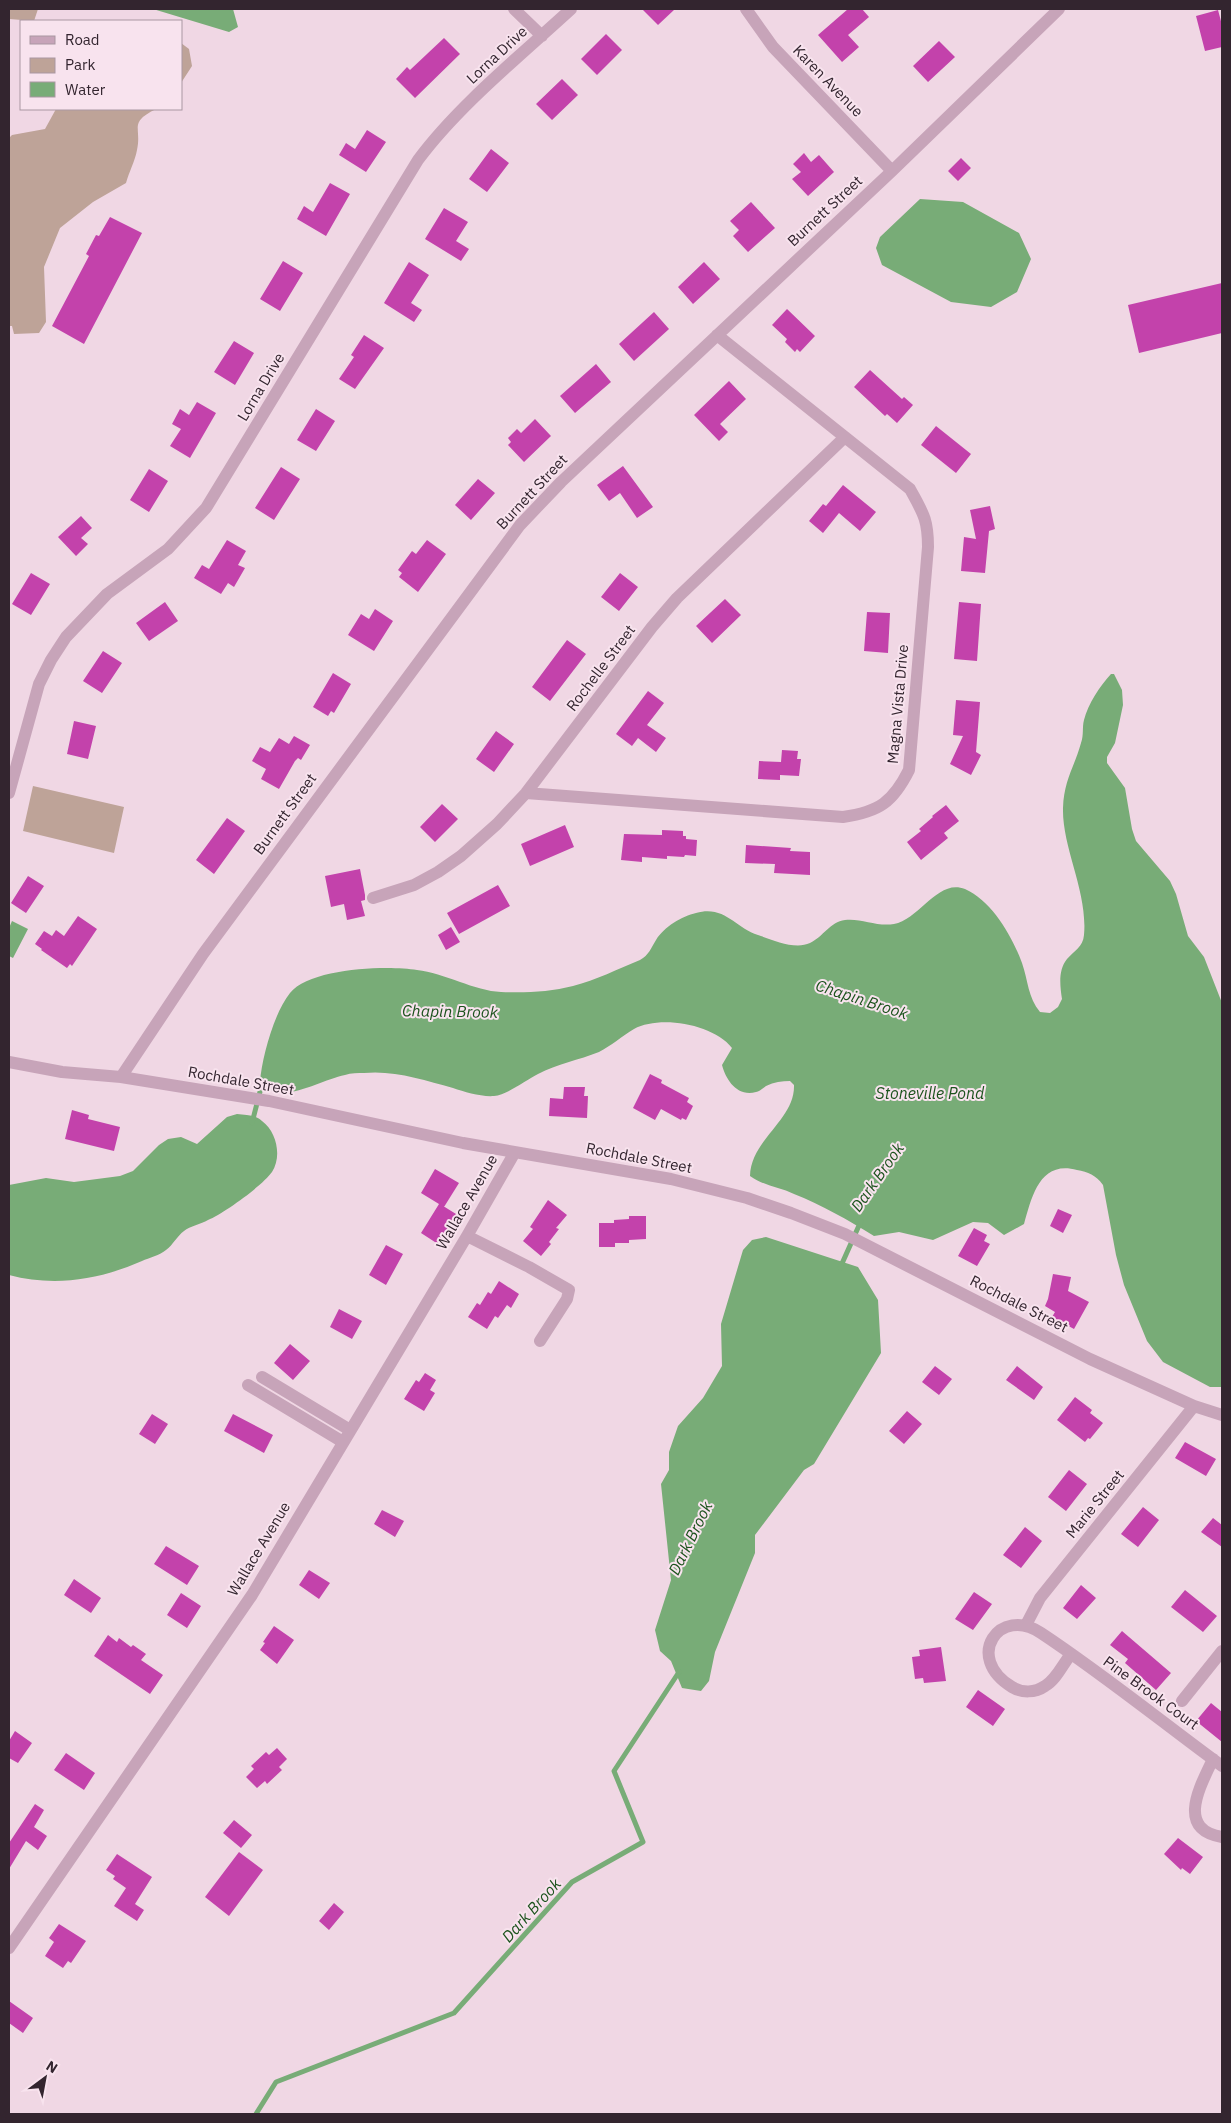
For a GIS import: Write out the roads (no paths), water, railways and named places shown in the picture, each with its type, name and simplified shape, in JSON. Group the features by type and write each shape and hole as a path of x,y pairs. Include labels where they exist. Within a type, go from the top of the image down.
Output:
{"street":[{"path":"514,9 542,36"},
{"name":"Lorna Drive","path":"9,793 40,684 51,660 66,637 106,594 168,549 206,508 418,160 457,116 571,9"},
{"name":"Karen Avenue","path":"746,9 772,47 892,171"},
{"name":"Burnett Street","path":"121,1077 202,954 512,535 561,482 892,171 1059,9"},
{"name":"Magna Vista Drive","path":"526,793 843,818 871,812 891,798 899,789 909,770 928,529 924,515 910,489 717,336"},
{"name":"Rochelle Street","path":"373,898 414,885 438,872 482,839 526,793 652,627 678,598 845,437"},
{"name":"Rochdale Street","path":"9,1062 62,1072 121,1077 269,1101 463,1143 671,1179 726,1192 792,1212 845,1234 1090,1359 1194,1406 1222,1415"},
{"name":"Wallace Avenue","path":"9,1948 252,1595 467,1236 515,1152"},
{"path":"467,1236 529,1267 569,1290 567,1299 540,1341"},
{"path":"262,1377 350,1430"},
{"path":"248,1385 343,1442"},
{"name":"Marie Street","path":"1026,1625 1040,1598 1194,1406"},
{"path":"1026,1625 1007,1627 997,1634 990,1645 989,1657 992,1670 1010,1685 1027,1692 1040,1689 1050,1682 1071,1654"},
{"name":"Pine Brook Court","path":"1026,1625 1071,1654 1217,1762 1195,1798 1194,1812 1204,1829 1215,1836 1222,1837"},
{"path":"1182,1701 1222,1652"}],"water":[{"path":"153,9 233,9 238,27 229,32"},
{"path":"920,199 963,202 1019,233 1031,259 1017,292 991,307 951,302 882,265 876,248 880,237"},
{"name":"Stoneville Pond","path":"1111,674 1114,674 1122,690 1123,705 1115,743 1107,757 1107,763 1125,788 1136,841 1170,881 1176,894 1188,936 1204,957 1222,1003 1222,1387 1210,1387 1163,1362 1147,1341 1124,1285 1116,1255 1103,1185 1095,1176 1064,1168 1054,1170 1046,1175 1030,1202 1024,1224 1004,1235 988,1223 973,1222 933,1240 899,1232 874,1236 815,1203 750,1176 752,1163 757,1151 788,1109 794,1085 790,1081 784,1081 766,1086 757,1092 749,1093 738,1090 726,1076 722,1065 732,1048 712,1033 699,1028 686,1024 671,1023 645,1025 634,1029 599,1052 545,1071 510,1090 494,1096 473,1094 398,1074 375,1072 350,1074 289,1092 278,1092 269,1089 260,1082 263,1060 270,1036 284,1002 290,993 300,985 331,973 369,968 404,969 427,972 491,991 537,992 555,990 590,981 640,960 648,954 659,935 679,919 691,914 706,911 715,912 758,935 784,944 804,945 815,940 840,921 857,920 888,925 903,921 938,894 946,889 955,887 965,889 975,895 1000,920 1018,953 1036,1007 1040,1012 1050,1013 1058,1007 1062,999 1060,978 1064,963 1080,946 1084,935 1084,919 1079,886 1066,839 1063,808 1065,790 1082,740 1083,723 1088,708"},
{"path":"12,921 28,929 13,958 9,956 9,928"},
{"path":"237,1114 260,1119 267,1126 274,1138 277,1159 272,1172 267,1178 233,1205 215,1217 186,1229 161,1253 126,1268 93,1277 60,1281 26,1279 9,1275 9,1185 46,1178 74,1182 120,1176 133,1171 159,1145 168,1139 181,1137 197,1144 227,1117"},
{"path":"766,1237 858,1267 878,1300 881,1353 814,1464 804,1470 755,1535 755,1553 715,1652 709,1681 701,1691 682,1688 671,1661 660,1651 655,1630 671,1580 661,1484 669,1470 669,1452 678,1426 703,1398 722,1366 721,1324 743,1250 752,1240"}],"waterway":[{"name":"Chapin Brook","path":"252,1123 263,1080"},
{"name":"Dark Brook","path":"840,1268 861,1221"},
{"name":"Dark Brook","path":"256,2114 276,2082 454,2013 572,1882 643,1842 614,1771 679,1672"}]}
